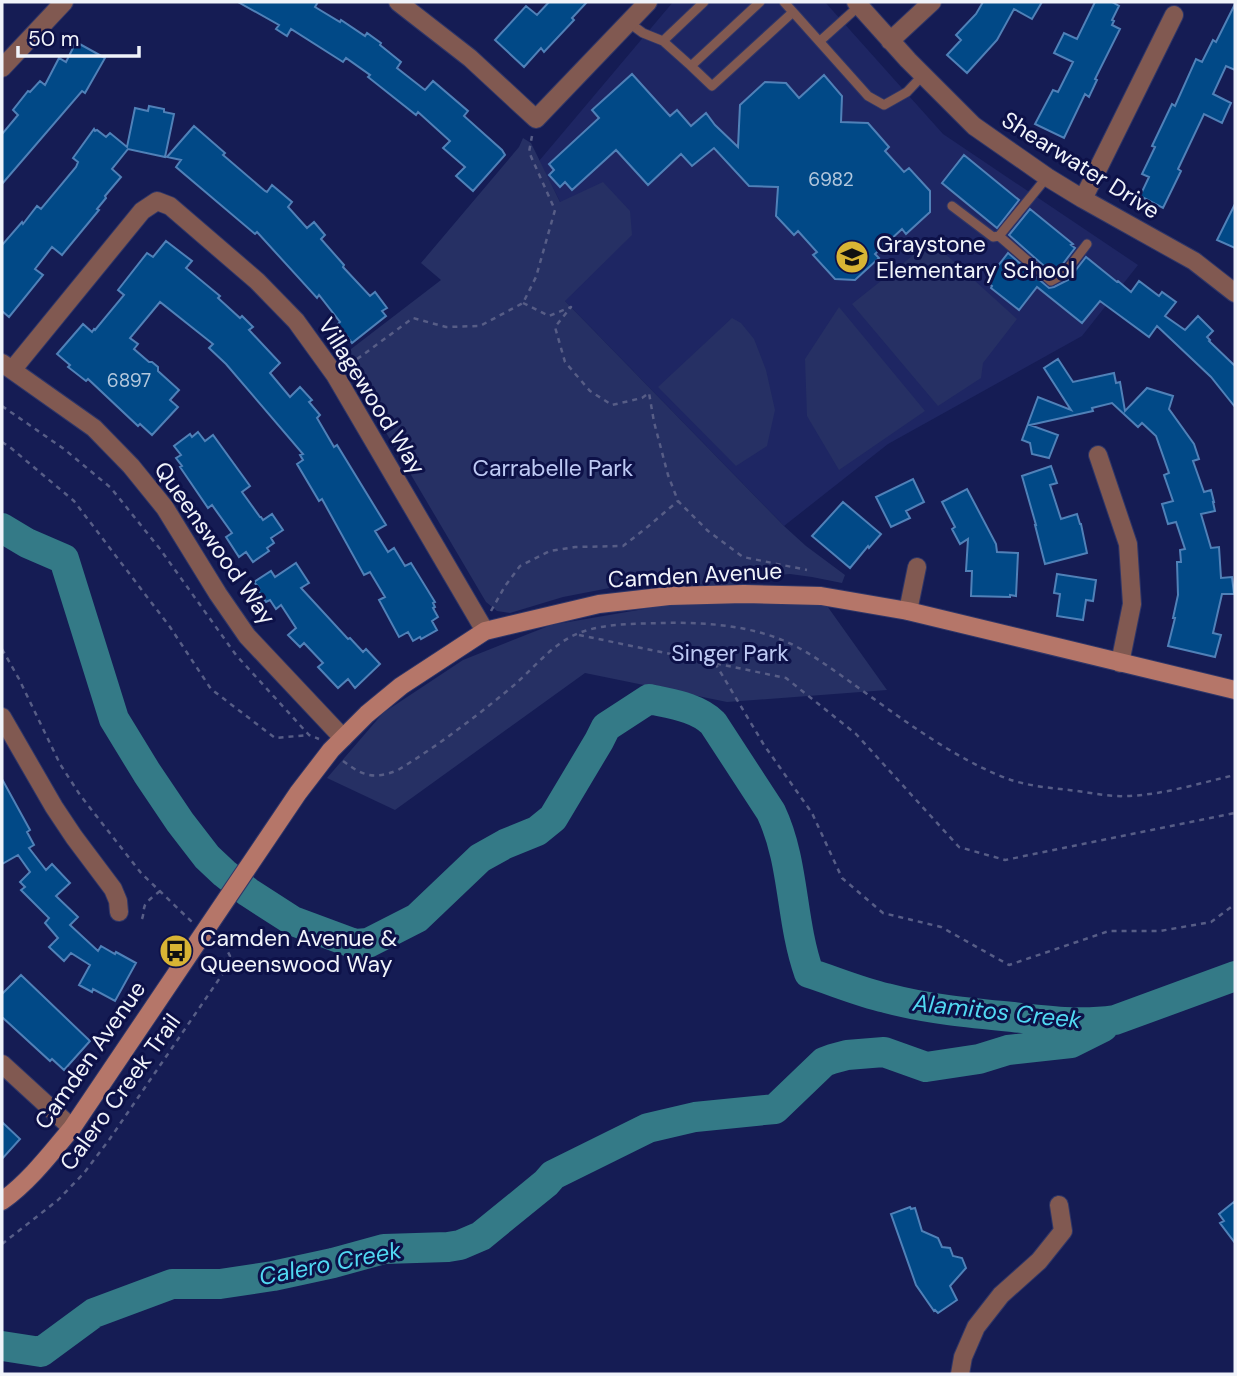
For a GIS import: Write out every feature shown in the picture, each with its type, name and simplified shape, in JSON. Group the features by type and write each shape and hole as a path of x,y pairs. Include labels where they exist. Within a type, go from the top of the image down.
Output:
{"street":[{"path":"2,68 64,2"},
{"path":"398,2 470,58 536,118 648,2"},
{"path":"890,41 932,2"},
{"name":"Shearwater Drive","path":"858,4 890,41 974,126 1047,177 1194,261 1235,293"},
{"path":"1083,199 1174,15"},
{"name":"Villagewood Way","path":"7,366 142,211 157,201 170,206 257,281 296,321 335,375 485,631"},
{"name":"Queenswood Way","path":"7,366 94,428 131,466 165,508 247,636 343,738"},
{"path":"1098,456 1128,544 1132,604 1119,663"},
{"path":"908,611 917,567"},
{"name":"Camden Avenue","path":"2,1201 43,1163 72,1128 213,930 298,793 331,750 367,714 401,686 485,631 594,605 669,596 821,596 908,611 1235,690"},
{"path":"2,717 54,807 113,889 120,912"},
{"path":"2,1064 72,1128"},
{"path":"960,1374 963,1357 976,1327 1001,1295 1039,1261 1063,1231 1059,1205"}],"lane":[{"path":"663,41 704,2"},
{"path":"691,66 760,2"},
{"path":"784,2 868,96 884,105 907,92 923,75"},
{"path":"820,41 858,4"},
{"path":"628,22 643,33 663,41 712,86 793,12"},
{"path":"952,206 993,237 999,236 1047,177"},
{"path":"999,236 1051,281 1064,274 1087,244"}],"path":[{"path":"335,375 413,318 446,327 480,326 523,303 536,277 555,210 529,152 536,118"},
{"path":"523,303 549,316 570,307 555,327 565,362 590,391 612,405 642,398 649,393 654,422 678,501 708,531 743,558 807,570"},
{"path":"2,406 64,449 111,488 160,549 236,655 309,735 319,739"},
{"path":"2,443 11,447 74,501 170,627 211,688 275,738 309,735"},
{"path":"485,631 491,611 520,566 550,551 575,547 623,546 678,501"},
{"path":"343,761 364,774 387,775 461,728 562,642 576,634 604,626 672,622 739,627 786,641 806,651 932,739 1012,780 1124,796 1141,795 1235,775"},
{"path":"576,634 786,678 856,734 959,847 1005,860 1235,813"},
{"path":"2,649 19,678 60,764 80,795 123,852 160,891 195,925 213,930"},
{"path":"715,663 764,745 812,813 842,878 883,913 942,927 1009,965 1109,931 1160,931 1211,922 1235,904"},
{"path":"142,919 146,904 160,891"},
{"name":"Calero Creek Trail","path":"2,1244 58,1200 84,1173 226,970 230,956 213,930"}],"shaded area":[{"name":"Graystone Elementary School","path":"673,2 825,2 943,134 1138,265 1082,336 888,444 784,526 565,301 580,240 539,161"}],"green space":[{"name":"Carrabelle Park","path":"523,138 531,143 560,202 603,182 630,211 632,235 565,301 784,526 845,575 842,583 790,574 755,577 734,586 665,583 625,585 563,597 510,613 497,611 486,602 381,424 338,359 441,280 421,263 519,147"},
{"path":"931,241 1017,319 983,363 981,378 938,406 852,304"},
{"path":"839,307 925,411 839,470 807,416 805,359"},
{"path":"732,318 741,323 754,339 766,370 775,410 767,446 736,466 658,387"},
{"name":"Singer Park","path":"825,603 887,690 727,702 585,673 395,810 327,778 383,713 463,660 551,625 673,604"}],"building":[{"path":"238,2 318,2 315,7 381,43 380,45 401,62 397,68 425,90 433,81 468,111 464,116 505,155 473,191 456,176 465,167 443,148 450,141 418,112 416,115 346,58 343,62 291,29 287,36 276,29 279,25"},
{"path":"549,2 587,2 544,52 541,48 524,67 495,40 526,6 537,15"},
{"path":"983,2 1042,2 1032,19 1014,9 997,40 967,73 947,55 961,40 956,35 976,14"},
{"path":"1095,2 1112,2 1119,6 1112,25 1120,29 1089,97 1085,94 1064,138 1035,124 1053,90 1058,92 1073,62 1054,53 1064,33 1077,39"},
{"path":"1235,4 1235,70 1226,66 1213,94 1231,103 1222,123 1204,114 1163,208 1140,196 1149,177 1142,174 1155,147 1152,146 1172,104 1175,106 1196,59 1202,62 1213,40 1216,42"},
{"path":"76,42 105,58 85,93 82,91 2,184 2,134 18,115 13,110 40,81 45,85 59,58 66,62"},
{"path":"632,74 670,116 677,110 691,126 706,113 738,147 740,105 765,82 786,83 799,98 824,75 842,96 841,122 868,123 889,147 885,151 904,172 909,168 930,191 930,212 906,234 902,229 875,254 879,258 855,280 835,279 813,255 817,252 798,231 794,235 776,216 778,187 749,186 714,148 692,166 681,154 648,185 616,150 572,190 565,182 560,187 549,175 554,170 549,164 599,118 592,110"},
{"path":"149,106 174,114 165,157 128,149 112,169 121,177 105,196 97,209 99,210 62,255 52,247 35,269 43,275 9,317 2,311 2,245 37,206 41,209 76,167 78,162 73,158 94,129 106,137 110,133 127,147 135,108 148,111"},
{"path":"194,126 265,191 272,185 292,202 288,207 307,228 314,222 325,235 321,239 343,267 370,296 375,292 387,308 382,311 386,316 352,343 319,295 317,298 257,232 255,234 176,167 181,160 167,157"},
{"path":"964,155 1019,200 997,228 942,183"},
{"path":"1235,204 1235,248 1217,240"},
{"path":"1030,209 1075,248 1059,269 1052,273 1009,235"},
{"path":"166,241 192,261 186,268 253,327 249,330 280,363 270,373 290,397 300,387 312,400 309,402 320,415 317,418 334,447 337,445 386,525 375,531 388,552 394,548 405,566 411,563 435,602 433,608 438,617 432,621 437,630 413,641 408,632 399,637 379,600 385,597 370,572 364,575 322,499 319,501 297,464 303,460 300,455 303,454 226,364 209,348 213,344 160,302 130,338 138,344 134,349 158,367 158,371 179,390 170,400 178,407 152,435 140,424 138,426 88,379 86,381 68,367 70,365 57,354 83,324 92,332 95,330 124,295 118,290 147,253 153,257"},
{"path":"1008,253 1049,288 1068,280 1086,257 1131,292 1139,281 1159,296 1162,292 1176,302 1165,316 1185,330 1198,316 1213,331 1207,337 1209,341 1235,366 1235,407 1211,377 1157,326 1149,337 1100,301 1082,323 1037,287 1019,310 986,281"},
{"path":"1058,359 1073,382 1114,373 1116,383 1120,382 1125,411 1147,388 1173,396 1169,409 1194,444 1199,459 1193,461 1204,492 1211,490 1214,502 1215,511 1201,514 1211,548 1219,547 1221,578 1232,577 1234,594 1222,594 1213,633 1221,635 1215,657 1168,646 1178,595 1177,562 1181,562 1180,550 1185,549 1176,522 1168,524 1162,504 1173,501 1164,475 1169,473 1156,436 1142,423 1138,427 1112,403 1092,408 1093,411 1030,425 1058,435 1049,458 1032,454 1030,443 1022,440 1038,397 1071,410 1044,368"},
{"path":"198,432 205,441 213,435 250,486 242,492 260,517 263,520 272,514 283,530 271,538 274,543 267,548 269,551 253,562 246,552 239,557 226,537 232,533 212,505 208,508 176,458 181,455 174,446 190,434 192,437"},
{"path":"1051,466 1057,483 1050,485 1061,519 1077,514 1087,553 1045,564 1022,476"},
{"path":"913,479 924,502 906,511 910,518 891,527 876,497"},
{"path":"967,489 996,544 997,552 1018,553 1016,596 971,596 972,571 966,571 968,539 960,544 952,529 955,527 942,502"},
{"path":"843,502 881,534 850,568 812,536"},
{"path":"296,563 309,583 301,588 348,639 363,652 366,649 380,664 355,688 348,679 338,688 318,667 323,663 304,643 300,647 288,635 296,628 281,605 276,609 270,600 266,602 257,589 259,588 254,582 271,571 275,577"},
{"path":"1057,574 1096,580 1093,601 1086,600 1083,620 1057,616 1060,594 1054,593"},
{"path":"2,779 30,830 27,832 34,845 29,848 46,870 52,864 70,883 56,896 78,917 70,925 98,951 101,946 136,963 115,1001 79,985 90,965 71,953 64,961 49,947 58,938 45,923 49,918 21,890 25,887 20,882 30,872 18,855 2,864"},
{"path":"21,975 90,1041 64,1070 52,1059 50,1061 2,1017 2,994"},
{"path":"2,1122 20,1139 2,1159"},
{"path":"1235,1201 1235,1243 1220,1223 1224,1221 1219,1214"},
{"path":"910,1207 915,1208 922,1231 938,1238 942,1247 950,1248 953,1256 962,1258 966,1268 950,1286 957,1300 938,1313 916,1285 891,1214"}],"waterway":[{"name":"Alamitos Creek","path":"2,528 27,543 64,559 114,719 180,822 207,857 248,892 293,921 355,944 368,943 417,918 480,858 537,831 553,818 606,727 649,699 692,710 713,723 771,812 779,831 789,871 798,932 809,973 867,993 917,1005 981,1014 1077,1022 1115,1020 1235,976"},
{"name":"Calero Creek","path":"2,1346 41,1352 94,1313 172,1284 220,1284 273,1276 384,1249 460,1245 481,1236 553,1175 648,1128 695,1117 775,1109 824,1062 832,1059 884,1052 926,1067 979,1059 1008,1050 1071,1043 1103,1027"}],"place":[{"name":"Graystone Elementary School","path":"852,257"},
{"name":"Camden Avenue & Queenswood Way","path":"176,951"}]}
